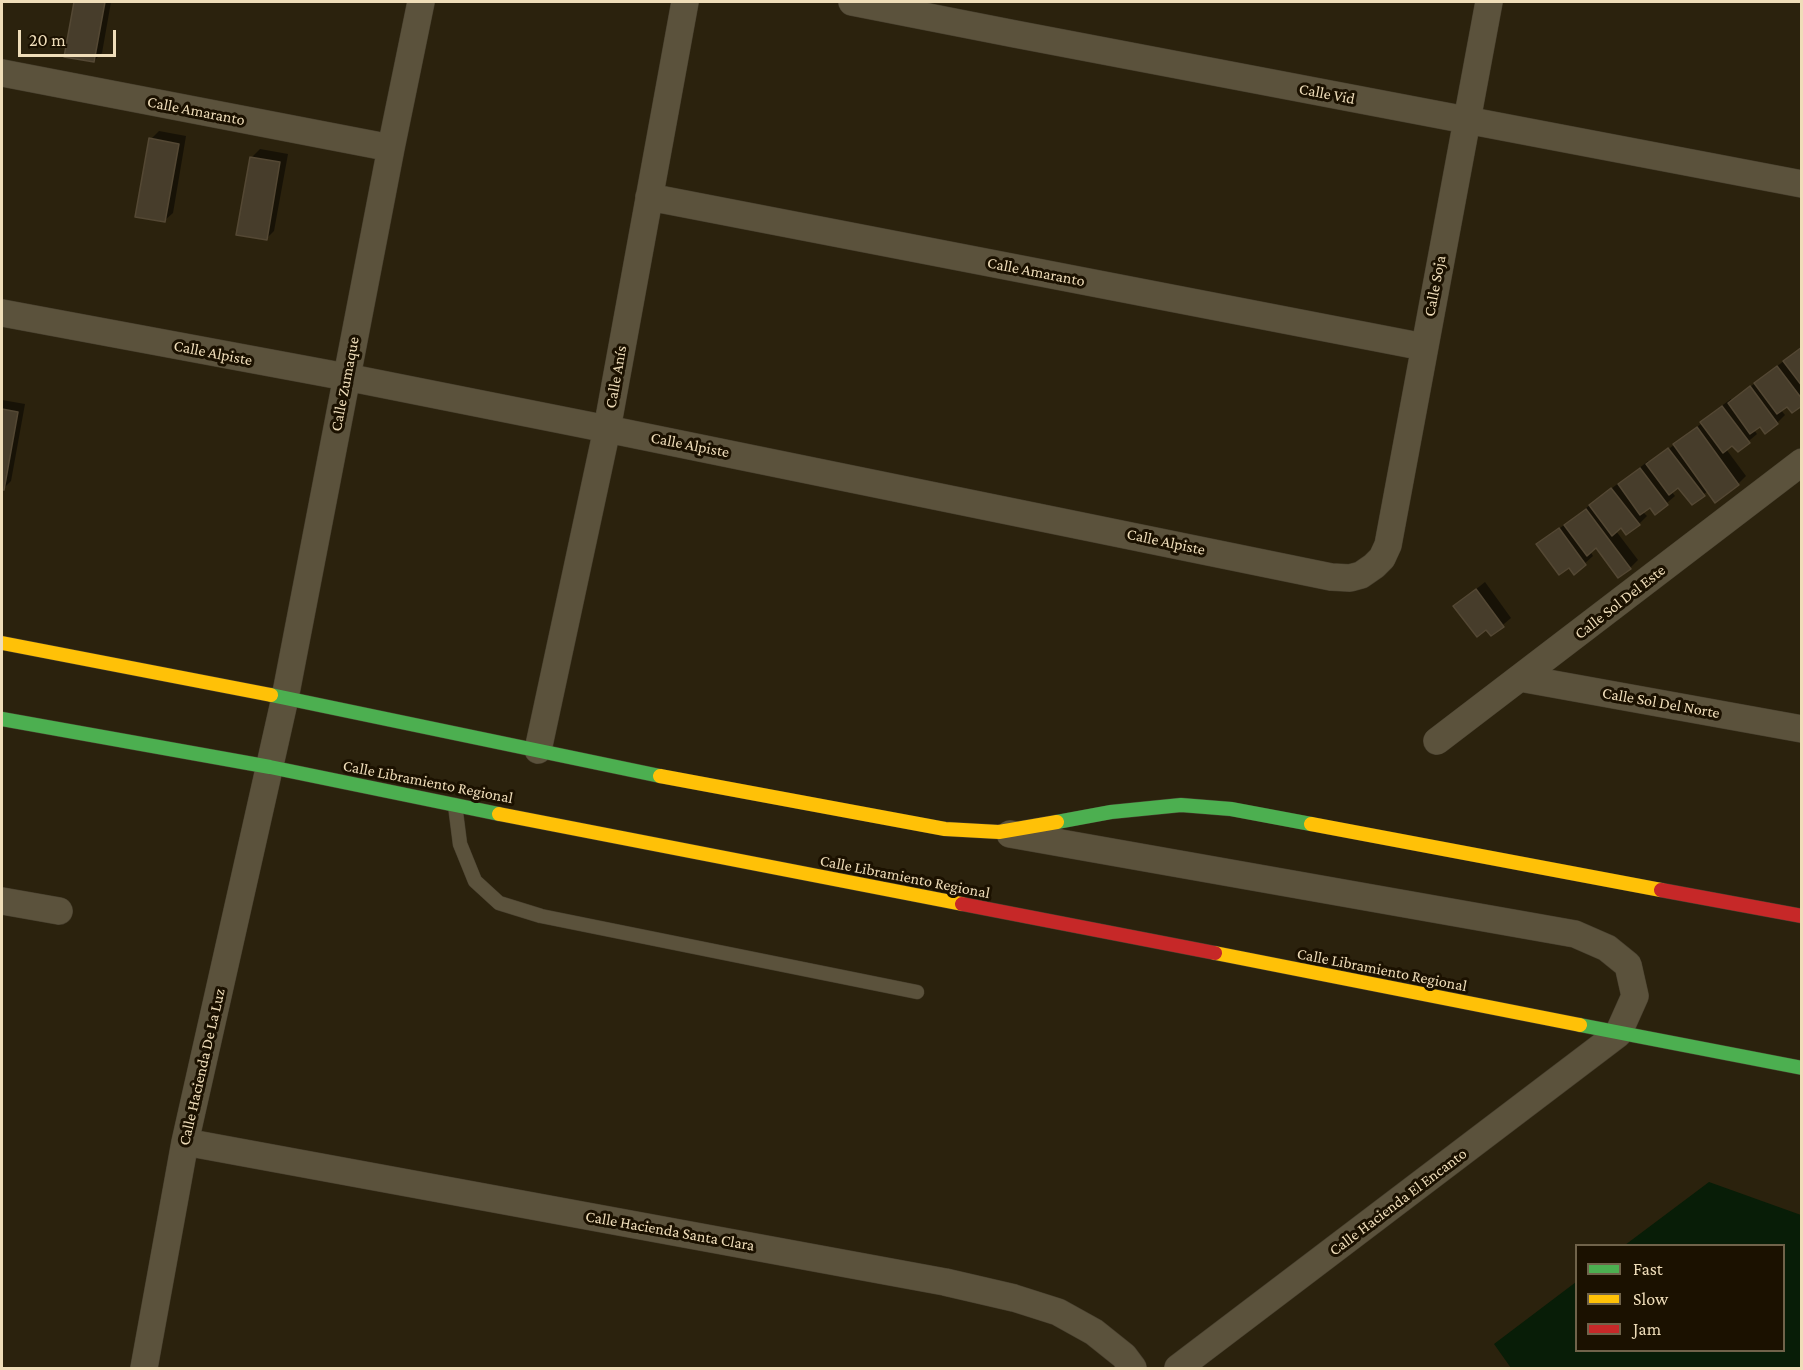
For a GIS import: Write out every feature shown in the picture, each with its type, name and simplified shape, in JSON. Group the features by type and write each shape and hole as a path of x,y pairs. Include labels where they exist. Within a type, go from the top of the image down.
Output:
{"street":[{"name":"Calle Zumaque","path":"270,767 421,2"},
{"name":"Calle Anís","path":"538,750 607,429 685,2"},
{"name":"Calle Vid","path":"852,2 1802,184"},
{"name":"Calle Soja","path":"1374,567 1382,558 1388,545 1489,2"},
{"name":"Calle Amaranto","path":"2,73 391,148"},
{"name":"Calle Amaranto","path":"649,197 1424,347"},
{"name":"Calle Alpiste","path":"2,313 346,377 1331,577 1350,578 1361,575 1374,567"},
{"name":"Calle Sol Del Este","path":"1437,741 1802,462"},
{"path":"2,644 285,698 646,773 945,829 999,832 1575,934 1607,948 1628,964 1635,996 1618,1034"},
{"name":"Calle Sol Del Norte","path":"1520,678 1802,729"},
{"name":"Calle Libramiento Regional","path":"2,719 270,767 1618,1034 1802,1068"},
{"name":"Calle Hacienda De La Luz","path":"144,1368 185,1142 270,767"},
{"path":"999,832 1111,812 1181,805 1231,808 1802,916"},
{"path":"2,901 59,911"},
{"name":"Calle Hacienda El Encanto","path":"1178,1368 1618,1034"},
{"name":"Calle Hacienda Santa Clara","path":"185,1142 945,1282 1014,1298 1058,1312 1094,1332 1124,1356 1133,1368"}],"lane":[{"path":"455,805 460,844 475,881 499,903 541,916 917,992"}],"shaded area":[{"path":"1709,1182 1801,1215 1801,1368 1511,1368 1494,1344 1575,1283 1575,1352 1785,1352 1785,1244 1626,1244"}],"building":[{"path":"74,2 105,2 94,62 64,57"},
{"path":"149,138 179,144 165,222 135,217"},
{"path":"250,157 280,162 267,240 236,235"},
{"path":"1802,347 1802,386 1783,361"},
{"path":"1777,366 1802,399 1802,406 1792,413 1787,407 1777,414 1754,383"},
{"path":"1750,386 1778,424 1765,434 1760,427 1750,434 1728,403"},
{"path":"1722,406 1750,443 1738,452 1732,446 1723,453 1700,422"},
{"path":"2,409 18,412 4,490 2,490"},
{"path":"1697,427 1739,485 1715,503 1673,444"},
{"path":"1668,448 1705,496 1692,505 1678,488 1669,495 1646,464"},
{"path":"1640,468 1668,505 1655,515 1650,508 1640,515 1618,484"},
{"path":"1611,488 1640,525 1626,535 1621,528 1612,536 1589,505"},
{"path":"1586,509 1631,569 1618,578 1596,548 1587,556 1564,525"},
{"path":"1559,528 1586,565 1574,575 1569,568 1559,575 1536,544"},
{"path":"1476,589 1504,627 1491,636 1486,630 1477,637 1453,606"}],"traffic: fast":[{"path":"271,695 660,776"},
{"path":"2,719 270,767 499,814"},
{"path":"1057,822 1111,812 1181,805 1231,809 1311,824"},
{"path":"1580,1025 1802,1068"}],"traffic: slow":[{"path":"2,643 271,695"},
{"path":"660,776 945,829 999,832 1057,822"},
{"path":"499,814 962,904"},
{"path":"1311,824 1661,890"},
{"path":"1215,953 1580,1025"}],"traffic: jam":[{"path":"1661,890 1802,916"},
{"path":"962,904 1215,953"}]}
